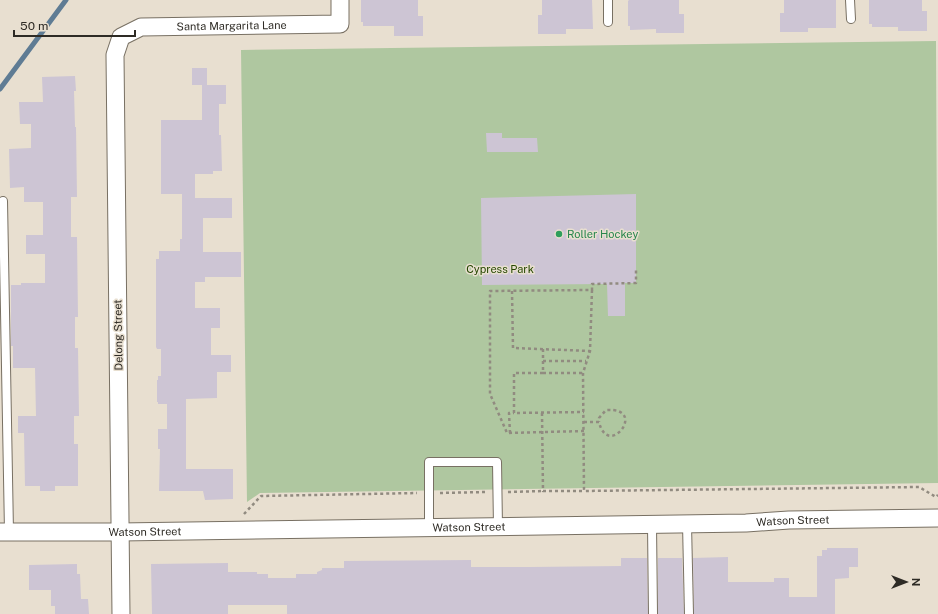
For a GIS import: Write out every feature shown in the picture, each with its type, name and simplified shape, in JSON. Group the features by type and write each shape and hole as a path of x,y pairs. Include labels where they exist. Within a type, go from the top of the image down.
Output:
{"street":[{"name":"Santa Margarita Lane","path":"115,55 121,37 140,27 340,24 340,0"},
{"name":"Delong Street","path":"115,55 121,614"},
{"name":"Watson Street","path":"4,532 120,532 652,525 746,523 789,520 938,518"}],"lane":[{"path":"608,0 608,22"},
{"path":"850,0 850,19"},
{"path":"3,201 4,532"},
{"path":"429,528 429,462 497,462 498,527"},
{"path":"688,524 689,614"},
{"path":"652,525 653,614"}],"path":[{"path":"584,491 583,373 590,351 592,284 636,283 636,270"},
{"path":"584,430 507,433 490,394 490,291 592,290"},
{"path":"512,291 514,348 590,351"},
{"path":"543,349 543,373"},
{"path":"543,361 586,361"},
{"path":"514,413 514,373 583,373"},
{"path":"612,409 619,411 623,415 625,422 624,428 620,433 607,435 603,432 599,422 599,418 606,410 612,409"},
{"path":"510,433 509,413 584,412"},
{"path":"542,413 543,491"},
{"path":"584,422 599,422"},
{"path":"236,514 244,514 261,496 919,487 936,497 938,495"}],"green space":[{"name":"Cypress Park","path":"936,41 938,483 260,493 247,502 241,50"}],"building":[{"path":"361,0 418,0 418,16 423,16 423,36 394,36 394,26 363,26 363,22 361,22"},
{"path":"542,0 592,0 593,29 566,29 566,34 538,34 538,15 542,15"},
{"path":"629,0 679,0 679,14 684,14 684,33 656,33 656,29 630,30 630,26 628,26"},
{"path":"784,0 836,0 836,28 808,28 808,32 780,32 780,13 784,13"},
{"path":"869,0 922,0 922,11 927,11 927,31 898,31 898,27 872,27 872,24 869,24"},
{"path":"192,68 207,68 207,85 192,85"},
{"path":"75,76 76,91 74,91 77,197 71,197 71,237 77,237 78,317 75,317 75,348 78,348 79,416 74,416 74,444 78,444 78,486 55,486 55,491 40,491 40,486 25,486 24,433 18,433 18,416 36,416 35,368 13,368 13,346 11,346 11,285 21,285 21,283 45,283 45,254 26,254 26,235 43,235 43,202 24,202 24,187 10,188 9,149 31,148 31,124 20,124 19,102 43,102 42,77"},
{"path":"202,85 226,85 226,104 219,104 219,135 221,135 222,171 213,171 213,174 195,174 195,198 232,198 232,218 203,218 203,252 241,252 241,277 205,277 205,282 195,282 195,308 220,308 220,328 211,328 211,355 231,355 231,372 217,372 217,398 186,399 186,469 233,469 233,499 205,500 203,491 159,491 160,449 158,449 158,429 167,429 167,404 158,404 157,402 157,380 158,376 161,376 161,349 157,349 156,347 156,259 159,259 159,251 180,251 180,239 182,239 182,194 161,194 161,120 202,120"},
{"path":"486,133 502,133 502,138 537,138 538,152 487,152"},
{"name":"Roller Hockey","path":"636,194 636,283 625,283 625,316 608,316 607,284 482,285 481,198"},
{"path":"827,548 858,548 858,567 849,567 849,578 835,579 835,614 694,614 693,558 728,557 728,582 774,582 774,578 789,578 789,597 817,597 817,556 822,556 822,550 827,550"},
{"path":"621,558 647,558 648,614 287,614 287,605 228,605 228,614 152,614 151,564 228,563 228,572 257,572 257,574 268,574 268,578 296,578 296,574 317,574 317,572 322,570 322,568 344,568 344,561 471,560 471,567 530,567 621,566"},
{"path":"658,558 682,558 684,614 658,614"},
{"path":"77,564 77,574 80,574 81,599 88,599 89,614 55,614 55,606 51,606 51,590 29,590 29,565"}],"waterway":[{"path":"0,89 66,0"}],"place":[{"name":"Roller Hockey","path":"559,234"}]}
